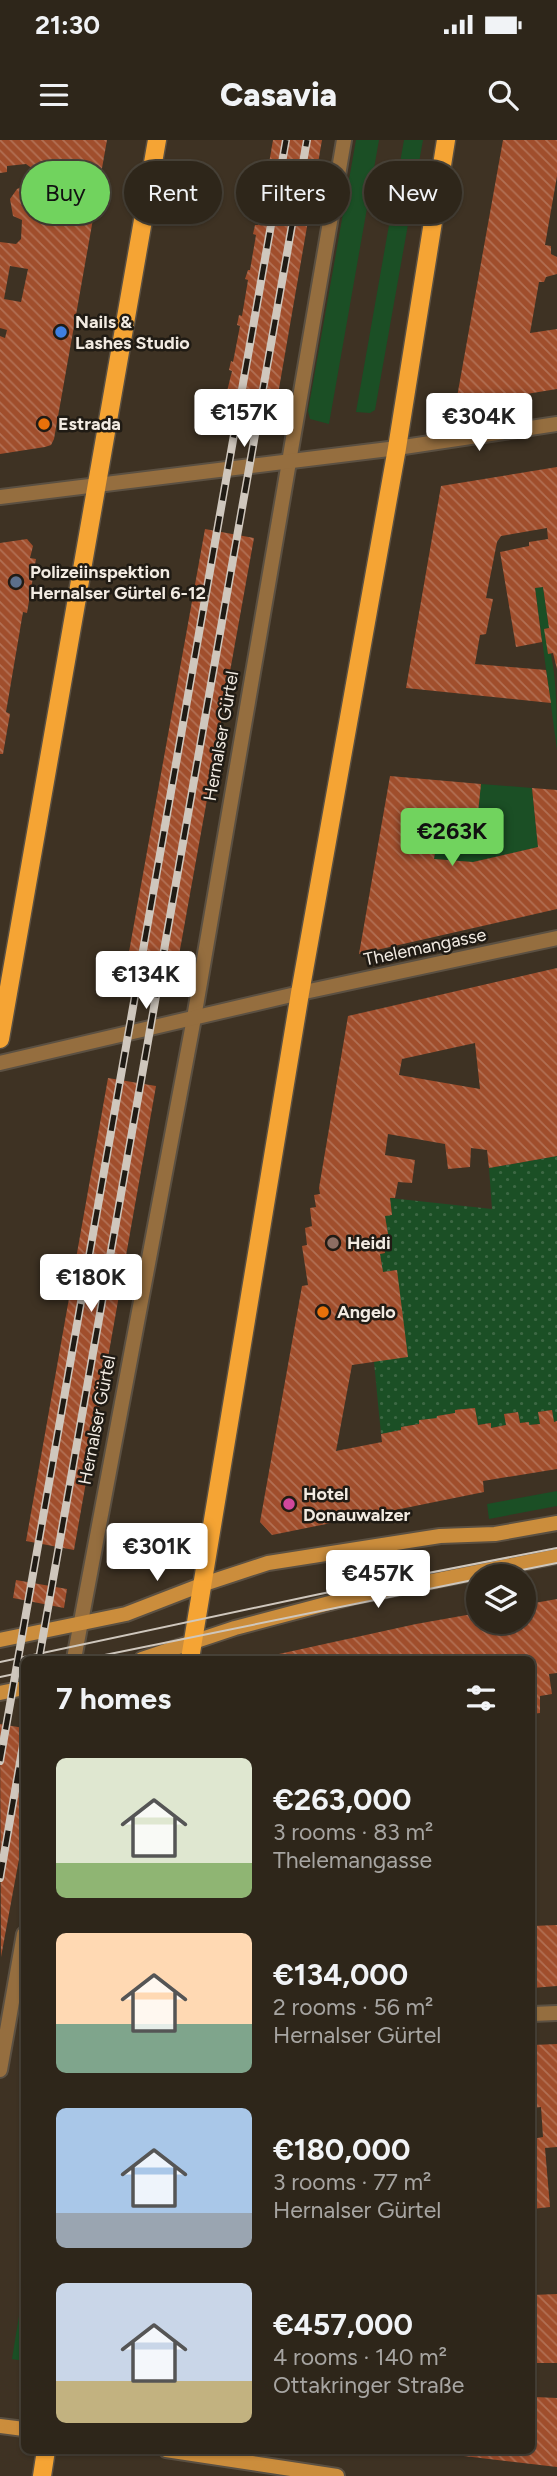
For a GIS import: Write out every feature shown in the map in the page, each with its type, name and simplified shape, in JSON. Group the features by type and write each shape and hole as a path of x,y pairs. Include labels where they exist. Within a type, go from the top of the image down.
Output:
{"main road":[{"path":"0,1039 157,140"},
{"path":"192,1650 300,993 397,448 446,140"},
{"path":"0,1640 126,1614 268,1563 440,1536 495,1535 557,1524"},
{"path":"159,1656 192,1650 352,1597 557,1556"},
{"path":"0,1693 21,1689"},
{"path":"0,2426 21,2429"},
{"path":"42,2476 45,2454"},
{"path":"192,2454 337,2476"}],"street":[{"name":"Hernalser Gürtel","path":"75,1656 194,1018 344,140"},
{"path":"0,497 397,448 557,424"},
{"name":"Thelemangasse","path":"300,993 557,938"},
{"path":"0,1063 300,993"},
{"path":"0,2070 2,2040 21,1948"},
{"path":"535,2014 557,2013"}],"green space":[{"path":"356,140 379,140 375,161 364,161 364,224 329,424 310,419 308,411 341,224 350,224 350,174"},
{"path":"404,140 423,140 419,161 400,161"},
{"path":"389,224 408,224 375,410 370,413 356,412"},
{"path":"543,587 549,628 545,629 555,689 557,750 535,588"},
{"path":"481,784 532,788 538,847 473,862 434,859 442,809 463,813 459,840 474,842"},
{"path":"557,1156 557,1421 554,1422 552,1410 538,1412 540,1424 520,1423 518,1412 504,1414 506,1425 491,1428 490,1423 478,1425 474,1408 455,1410 455,1413 381,1434 374,1362 397,1270 383,1272 380,1254 385,1253 382,1235 388,1234 385,1216 392,1214 390,1198 492,1209 489,1168"},
{"path":"557,1491 557,1506 489,1519 487,1504"},
{"path":"21,2304 21,2360 12,2359"}],"building":[{"path":"0,140 107,140 103,161 21,161 21,165 7,166 7,172 0,173"},
{"path":"273,140 322,140 318,161 269,161"},
{"path":"503,140 557,140 557,176 545,245 551,246 551,254 557,257 557,274 539,282 530,333 557,329 557,389 466,404 457,397"},
{"path":"21,187 21,220 13,216 10,199"},
{"path":"22,224 92,224 54,439 51,445 45,447 0,454 0,336 5,338 7,330 0,328 0,242 16,244 21,239","holes":["10,266 28,269 21,302 4,299"]},
{"path":"307,224 272,429 223,421 221,416 232,371 229,370 240,326 237,325 239,315 242,316 248,280 245,279 250,270 256,235 253,234 255,225"},
{"path":"557,467 557,669 553,653 548,654 544,629 549,628 543,587 535,588 542,642 516,647 500,552 548,539 547,528 501,536 497,542 486,598 493,599 486,634 480,635 475,664 546,670 551,703 406,688 441,486"},
{"path":"205,529 254,538 174,983 125,974"},
{"path":"27,539 33,546 30,558 36,559 27,613 23,612 6,712 10,714 3,754 0,754 0,543"},
{"path":"390,776 481,784 475,842 459,840 463,813 442,809 434,859 473,862 538,847 532,788 557,790 557,909 359,954"},
{"path":"557,968 557,1156 489,1168 487,1150 471,1148 470,1167 448,1169 445,1144 388,1134 385,1155 415,1160 412,1183 398,1182 395,1198 390,1198 392,1215 385,1216 388,1234 382,1235 385,1253 380,1254 383,1272 397,1270 408,1357 352,1365 336,1451 382,1442 381,1434 419,1424 419,1420 455,1413 455,1410 475,1408 478,1425 491,1423 491,1428 506,1425 504,1414 518,1412 520,1423 540,1424 538,1412 552,1410 554,1422 557,1421 557,1469 483,1481 484,1492 272,1535 260,1522 302,1286 308,1285 302,1246 307,1245 305,1228 312,1226 310,1208 316,1207 314,1195 320,1194 348,1016","holes":["475,1043 480,1089 399,1075 402,1059"]},
{"path":"108,1078 156,1086 74,1550 26,1541"},
{"path":"16,1580 67,1589 64,1608 13,1598"},
{"path":"557,1599 557,1673 549,1674 552,1694 540,1696 540,1713 535,1714 535,1656 270,1656 466,1615 466,1634 536,1634 536,1603"},
{"path":"0,1724 21,1728 21,1848 1,1957"},
{"path":"557,1925 557,1986 535,1988 535,1926"},
{"path":"557,2044 557,2147 545,2148 550,2207 535,2209 535,2138 543,2137 541,2107 535,2108 535,2045"},
{"path":"557,2294 557,2363 535,2363 535,2295"},
{"path":"535,2397 557,2398 557,2467 447,2454 535,2454"}],"tram line":[{"path":"28,1656 320,1594 557,1548"},
{"path":"536,1567 557,1563"},
{"path":"100,1656 466,1581"},
{"path":"0,1662 21,1658"},
{"path":"0,1677 21,1673"}],"railway":[{"path":"0,1761 286,140"},
{"path":"40,1656 307,140"},
{"path":"0,1878 21,1756"}],"place":[{"name":"Nails & Lashes Studio","path":"61,332"},
{"name":"Estrada","path":"44,424"},
{"name":"Polizeiinspektion Hernalser Gürtel 6-12","path":"16,582"},
{"name":"Heidi","path":"333,1243"},
{"name":"Angelo","path":"323,1312"},
{"name":"Hotel Donauwalzer","path":"289,1504"}]}
